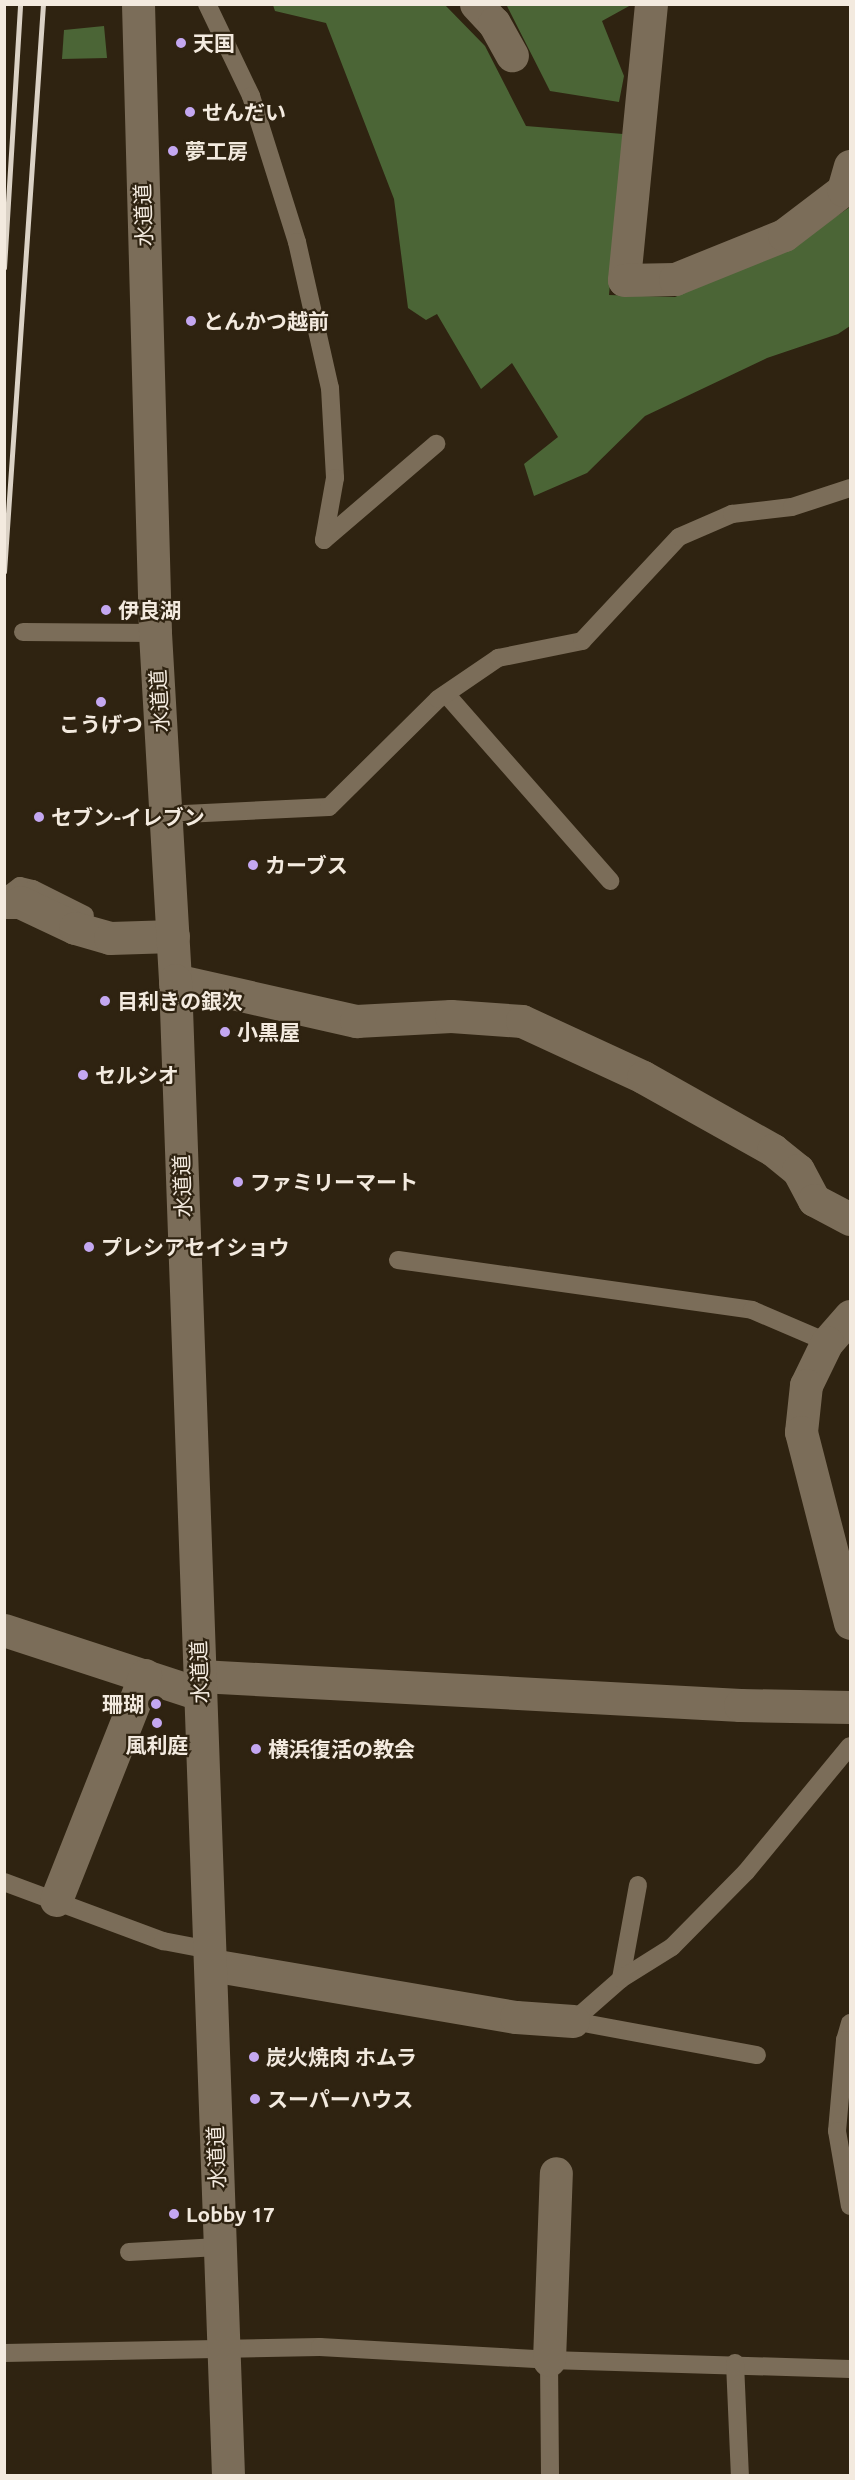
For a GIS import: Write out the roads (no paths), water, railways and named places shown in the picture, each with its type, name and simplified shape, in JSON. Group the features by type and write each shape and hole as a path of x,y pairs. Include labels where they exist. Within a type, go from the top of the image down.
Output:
{"street":[{"name":"水道道","path":"138,4 155,633 175,980 210,1958 221,2348 228,2475"},
{"path":"476,4 494,23 512,55"},
{"path":"651,4 624,280 675,279 784,236 843,190 850,166"},
{"path":"4,900 20,902 75,928 110,938 173,936"},
{"path":"175,980 357,1021 451,1016 522,1021 643,1077 773,1150 798,1170 814,1200 850,1219"},
{"path":"850,1316 827,1341 806,1385 801,1432 850,1623"},
{"path":"4,1630 146,1675 200,1685 850,1707"},
{"path":"56,1900 146,1675"},
{"path":"210,1958 516,2017 573,2021"},
{"path":"549,2360 556,2173"}],"lane":[{"path":"207,4 255,107 297,242 330,388 335,478 324,540 436,444"},
{"path":"164,815 329,807 446,694 498,658 582,641 679,537 732,514 792,507 850,488"},
{"path":"22,632 155,633"},
{"path":"446,694 610,881"},
{"path":"398,1260 752,1310 827,1341"},
{"path":"573,2021 621,1979 672,1947 722,1897 850,1746"},
{"path":"4,1882 210,1958"},
{"path":"621,1979 638,1885"},
{"path":"573,2021 757,2055"},
{"path":"850,2023 845,2040 837,2131 850,2206"},
{"path":"129,2252 218,2247"},
{"path":"4,2354 320,2347 549,2360 735,2363 850,2369"},
{"path":"549,2360 550,2475"},
{"path":"735,2363 740,2475"}],"railway":[{"path":"4,268 20,4"},
{"path":"4,572 43,4"}],"place":[{"name":"天国","path":"181,43"},
{"name":"せんだい","path":"190,112"},
{"name":"夢工房","path":"173,151"},
{"name":"とんかつ越前","path":"191,321"},
{"name":"伊良湖","path":"106,610"},
{"name":"こうげつ","path":"101,702"},
{"name":"セブン-イレブン","path":"39,817"},
{"name":"カーブス","path":"253,865"},
{"name":"目利きの銀次","path":"105,1001"},
{"name":"小黒屋","path":"225,1032"},
{"name":"セルシオ","path":"83,1075"},
{"name":"ファミリーマート","path":"238,1182"},
{"name":"プレシアセイショウ","path":"89,1247"},
{"name":"珊瑚","path":"156,1704"},
{"name":"風利庭","path":"157,1723"},
{"name":"横浜復活の教会","path":"256,1749"},
{"name":"炭火焼肉 ホムラ","path":"254,2057"},
{"name":"スーパーハウス","path":"255,2099"},
{"name":"Lobby 17","path":"174,2214"}]}
